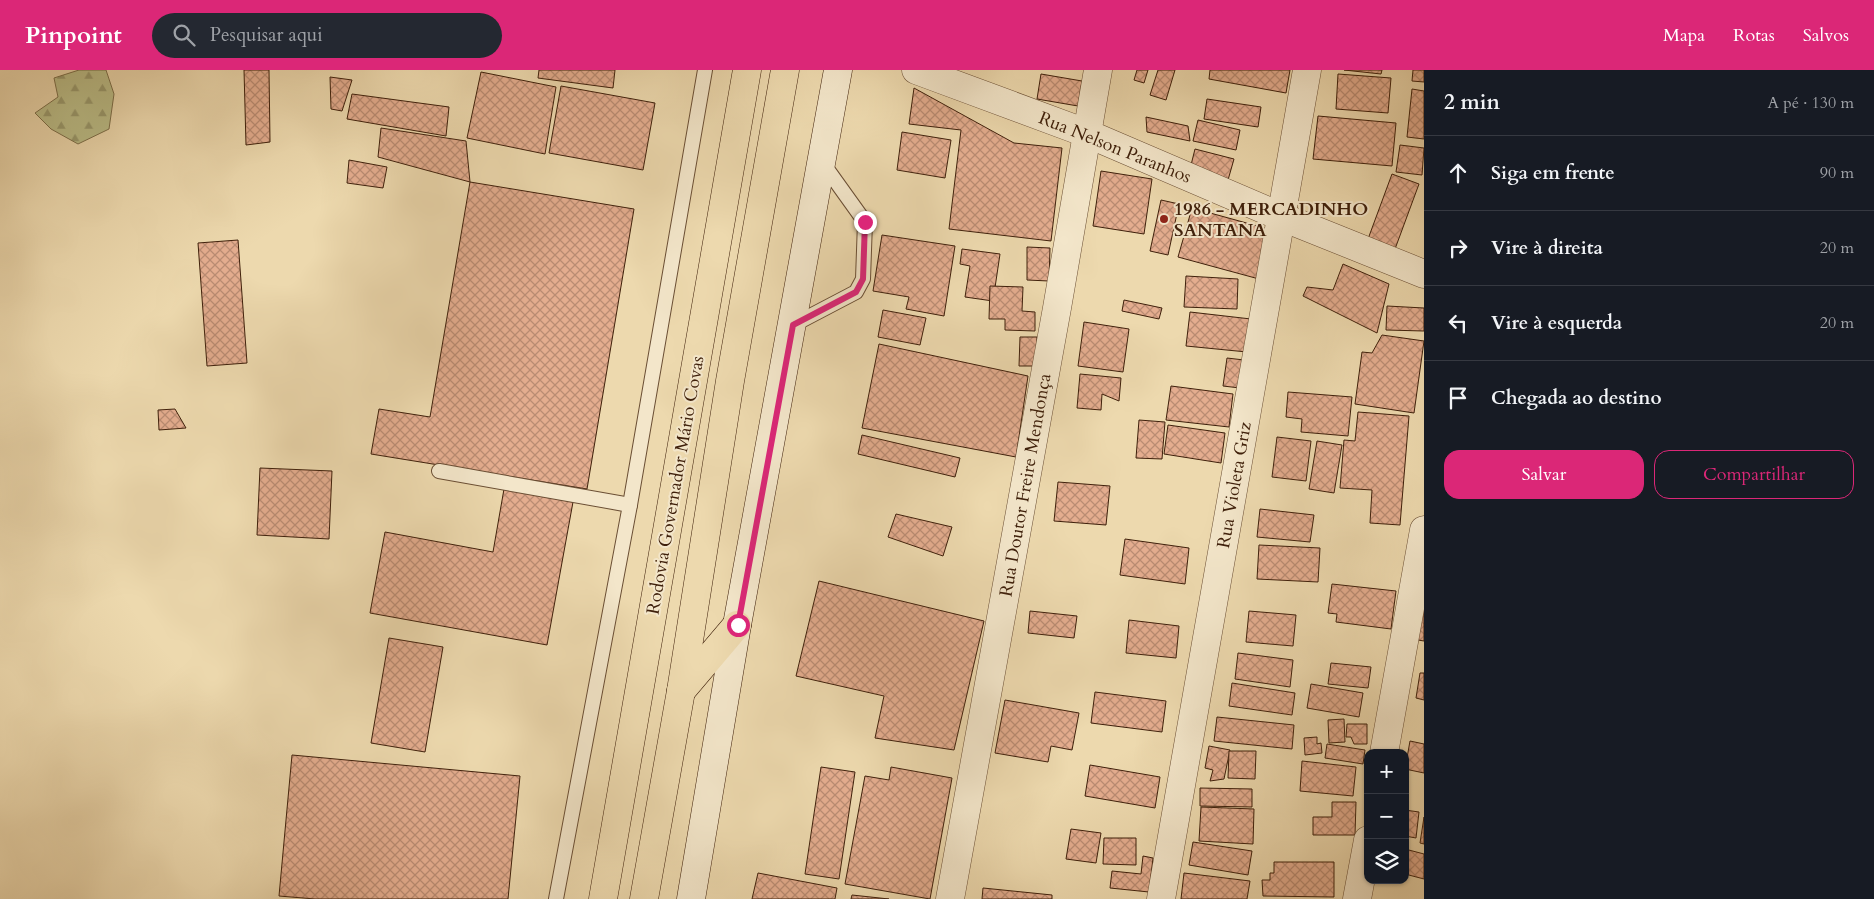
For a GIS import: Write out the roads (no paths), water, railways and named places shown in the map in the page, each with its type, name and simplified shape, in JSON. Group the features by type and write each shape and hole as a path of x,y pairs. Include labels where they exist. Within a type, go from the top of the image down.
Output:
{"highway":[{"name":"Rodovia Governador Mário Covas","path":"603,899 747,70"},
{"name":"Rodovia Governador Mário Covas","path":"644,899 682,691 730,381 785,70"},
{"path":"682,691 738,625"}],"street":[{"path":"691,899 738,625 838,70"},
{"name":"Rua Nelson Paranhos","path":"916,70 1086,133 1282,217 1424,274"},
{"name":"Rua Doutor Freire Mendonça","path":"950,899 1098,70"},
{"name":"Rua Violeta Griz","path":"1161,899 1308,70"},
{"path":"1385,749 1424,530"},
{"path":"1357,899 1364,861"}],"lane":[{"path":"556,899 630,505 705,70"},
{"path":"793,325 856,292 863,279 865,222 822,162"},
{"path":"439,471 630,505"}],"place":[{"name":"1986 - MERCADINHO SANTANA","path":"1164,219"}]}
